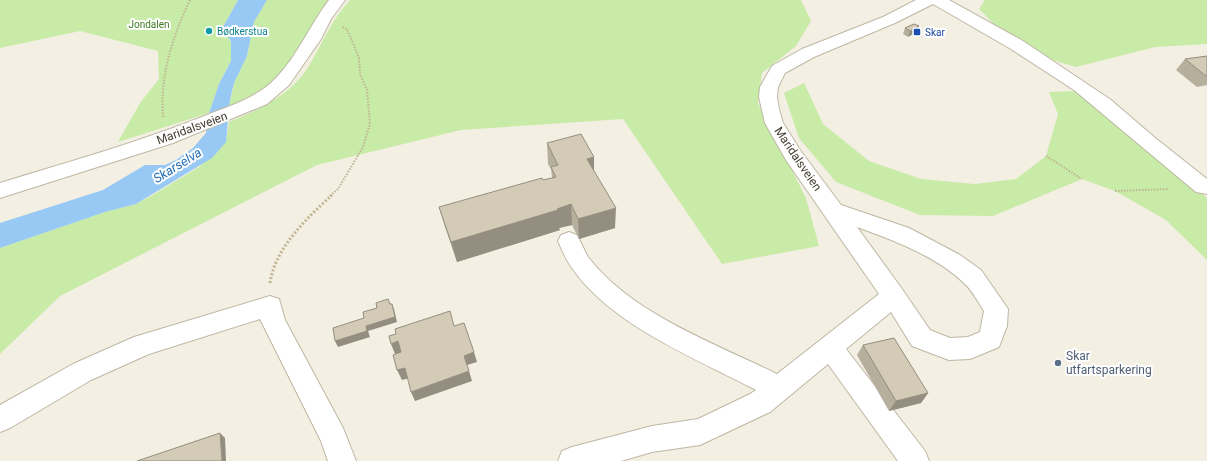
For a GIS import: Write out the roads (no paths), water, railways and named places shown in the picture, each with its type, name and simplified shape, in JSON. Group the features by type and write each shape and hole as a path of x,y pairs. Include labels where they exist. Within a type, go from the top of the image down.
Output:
{"street":[{"name":"Maridalsveien","path":"0,191 166,138 261,100 283,81 313,39 323,19 337,0"},
{"name":"Maridalsveien","path":"833,211 901,234 952,261 973,277 996,309 995,326 990,339 970,348 949,349 921,338 894,296 833,211 793,155 774,123 768,97 770,87 778,70 787,64 808,53 889,20 928,0"},
{"path":"938,0 1017,45 1086,90 1147,142 1205,187"},
{"path":"569,241 581,263 596,280 643,318 664,331 779,388"},
{"path":"572,461 652,439 700,432 760,403 894,296"},
{"path":"0,420 82,372 143,345 270,306 273,321 334,437 342,461"},
{"path":"830,347 915,461"}],"water":[{"name":"Skarselva","path":"238,0 267,0 254,22 247,56 234,83 230,100 226,142 212,158 136,204 105,212 0,248 0,223 103,190 145,165 165,165 176,160 193,148 206,133 209,113 219,84 231,61 231,42 223,27"}],"place":[{"name":"Bødkerstua","path":"209,31"},
{"name":"Skar","path":"917,32"},
{"name":"Skar utfartsparkering","path":"1058,363"}],"park label":[{"name":"Jondalen","path":"149,24"}]}
